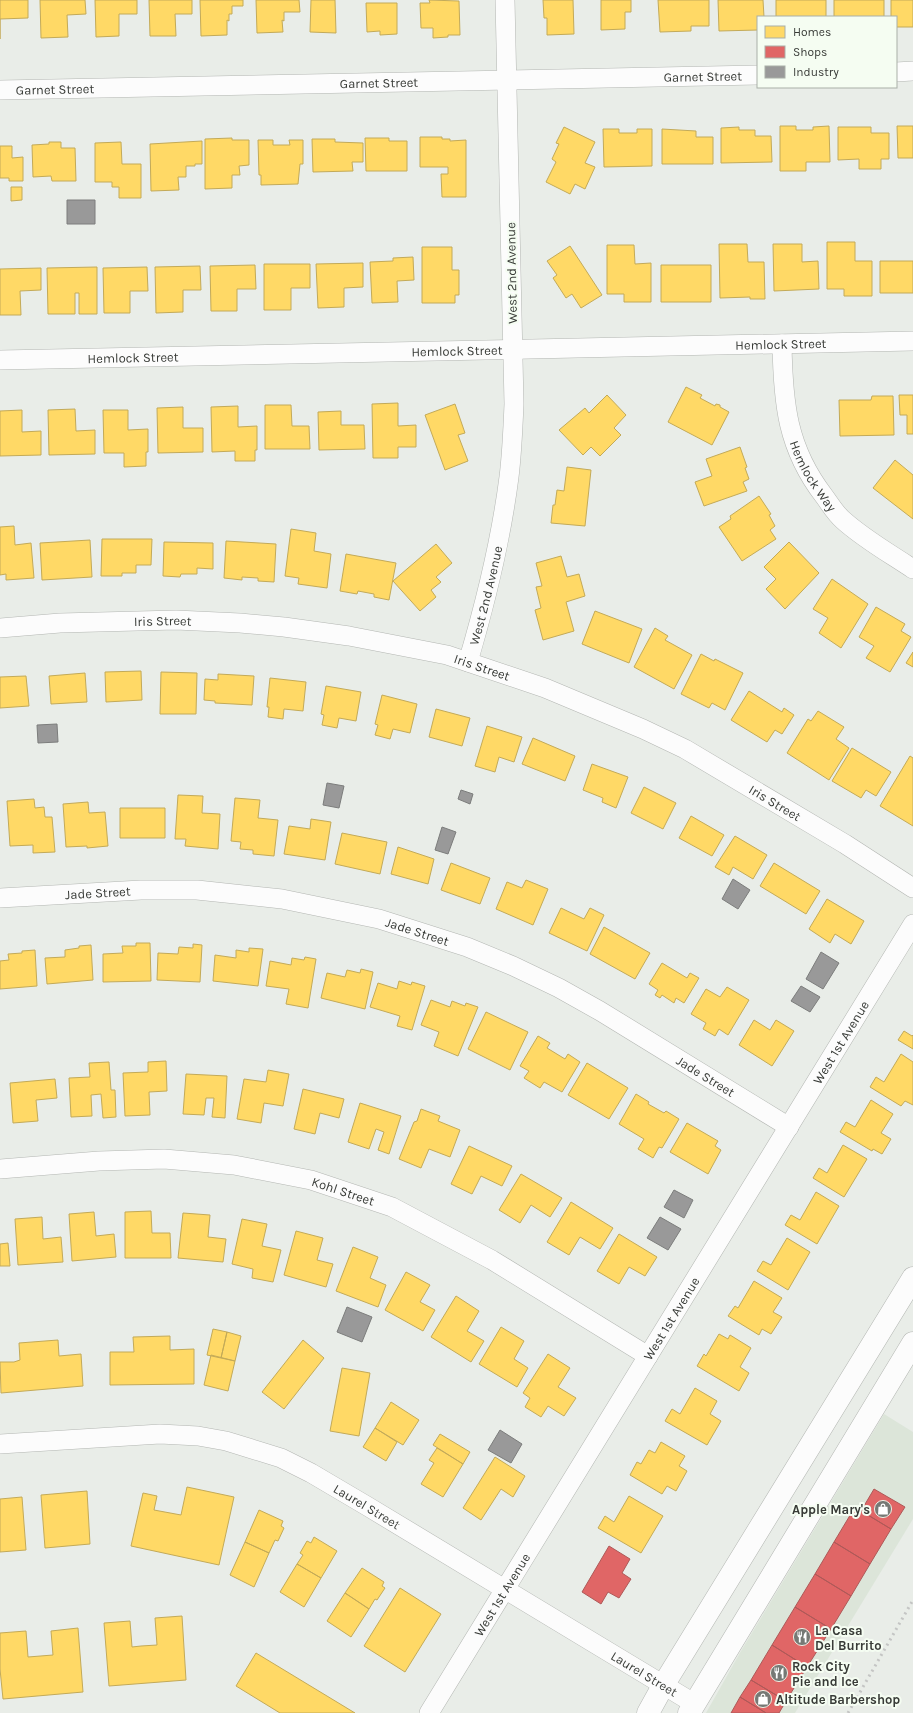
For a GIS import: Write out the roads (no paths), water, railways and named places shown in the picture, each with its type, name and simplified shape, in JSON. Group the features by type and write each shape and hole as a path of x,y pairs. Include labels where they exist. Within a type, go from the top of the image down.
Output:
{"main road":[{"path":"648,1713 664,1684 913,1278"},
{"path":"692,1708 913,1343"}],"street":[{"name":"West 2nd Avenue","path":"468,662 479,625 499,543 512,448 514,404 505,0"},
{"path":"897,72 913,72"},
{"name":"Garnet Street","path":"0,90 757,75"},
{"name":"Hemlock Street","path":"0,360 913,341"},
{"name":"Hemlock Way","path":"782,344 785,403 795,448 816,487 841,519 856,531 913,569"},
{"name":"Iris Street","path":"0,628 60,624 176,620 240,623 284,627 349,636 447,655 545,688 643,729 685,749 825,832 913,888"},
{"name":"Jade Street","path":"0,898 141,890 197,890 282,899 379,919 467,947 513,966 558,988 607,1015 789,1127"},
{"name":"West 1st Avenue","path":"429,1713 913,924"},
{"name":"Kohl Street","path":"0,1169 100,1161 164,1160 234,1164 311,1180 392,1208 492,1260 648,1356"},
{"name":"Laurel Street","path":"0,1444 160,1434 198,1436 226,1441 281,1458 311,1473 504,1590 664,1684 692,1708"}],"railway":[{"path":"848,1713 913,1600"}],"place":[{"name":"Apple Mary's","path":"883,1509"},
{"name":"La Casa Del Burrito","path":"802,1637"},
{"name":"Rock City Pie and Ice","path":"779,1673"},
{"name":"Altitude Barbershop","path":"763,1699"}]}
